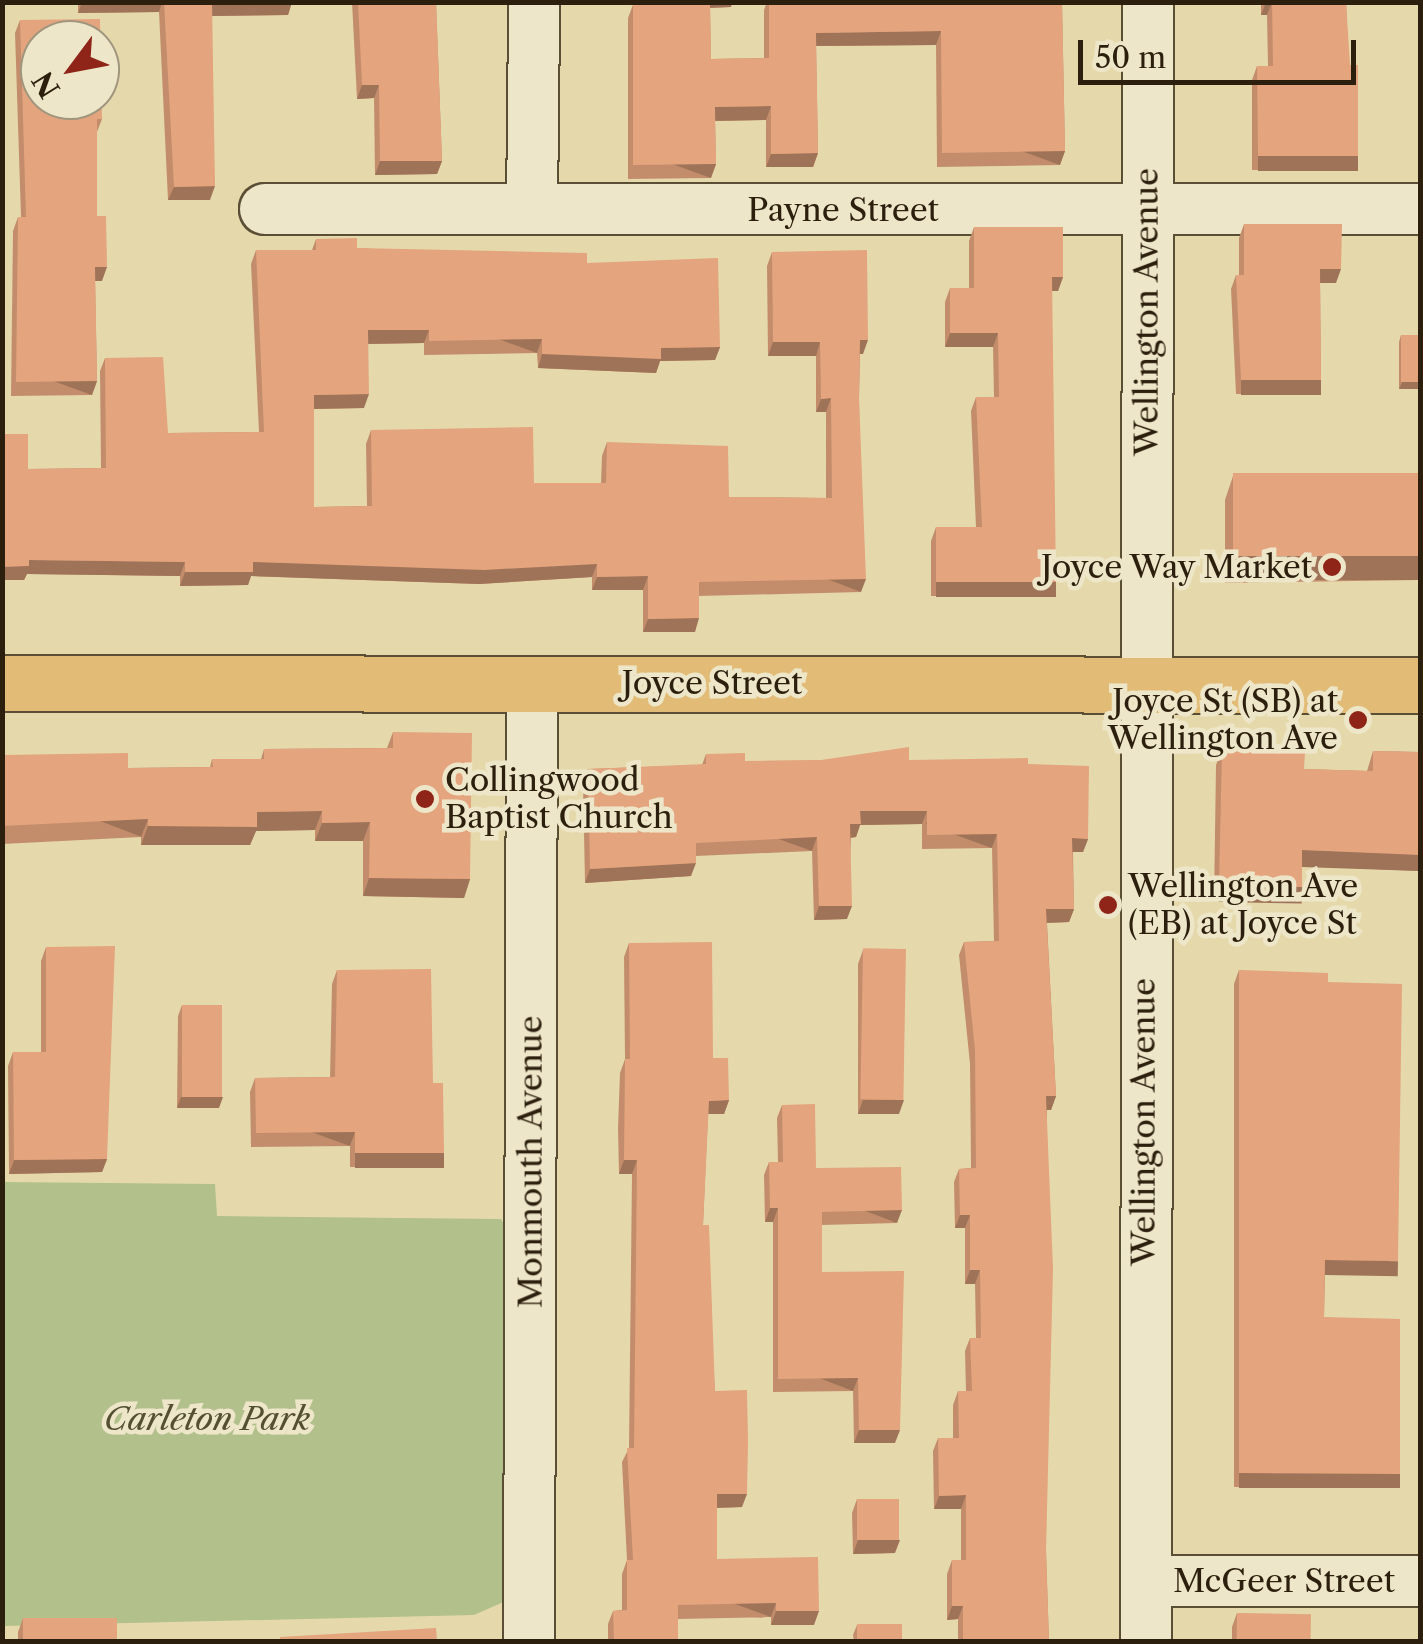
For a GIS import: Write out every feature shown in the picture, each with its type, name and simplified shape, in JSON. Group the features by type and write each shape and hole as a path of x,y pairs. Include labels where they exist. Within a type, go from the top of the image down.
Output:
{"main road":[{"name":"Joyce Street","path":"2,683 1420,685"}],"street":[{"path":"532,210 534,2"},
{"name":"Wellington Avenue","path":"1146,1642 1144,682 1148,2"},
{"name":"Payne Street","path":"265,209 1420,209"},
{"name":"Monmouth Avenue","path":"529,1642 532,683"},
{"name":"McGeer Street","path":"1147,1581 1420,1580"}],"green space":[{"name":"Carleton Park","path":"2,1182 215,1184 217,1216 501,1219 508,1231 508,1600 474,1615 3,1626"}],"building":[{"path":"164,2 212,2 215,186 174,187"},
{"path":"358,2 436,2 442,161 380,161 379,85 362,85"},
{"path":"710,2 711,59 769,58 769,2 1062,2 1065,151 942,153 941,31 816,33 818,153 771,154 771,106 715,107 716,164 633,165 633,5"},
{"path":"1272,2 1346,2 1350,65 1358,65 1358,156 1258,156 1257,66 1273,66"},
{"path":"23,120 97,120 97,216 106,216 107,267 95,267 97,381 16,382 18,217 26,217"},
{"path":"1244,224 1342,224 1341,269 1320,269 1321,380 1241,380 1236,275 1244,275"},
{"path":"974,227 1063,227 1063,277 1052,277 1056,582 936,582 936,527 982,527 976,397 999,397 998,333 950,333 950,288 974,288"},
{"path":"357,238 357,248 587,253 587,263 718,258 720,347 661,348 661,359 542,354 542,339 429,341 429,330 368,330 369,394 314,395 314,507 372,506 371,430 533,427 534,483 606,483 607,442 728,446 729,497 832,498 831,398 821,399 820,342 773,342 772,252 867,250 868,340 860,340 859,398 866,579 699,582 699,618 648,619 648,576 597,577 597,564 484,570 253,562 253,572 185,572 185,562 29,560 29,566 2,567 2,434 28,434 28,469 106,468 105,358 163,357 168,433 264,432 256,250 316,250 316,239"},
{"path":"1401,335 1420,335 1420,382 1401,382"},
{"path":"1233,473 1420,473 1420,556 1233,556"},
{"path":"393,732 472,733 470,879 369,878 370,822 322,823 322,811 257,812 257,827 148,826 148,819 2,826 2,755 128,753 128,768 213,767 212,759 264,759 264,749 393,748"},
{"path":"909,747 909,760 1028,758 1028,764 1089,766 1088,839 1072,838 1074,909 1046,909 1056,1096 1046,1096 1053,1269 1046,1551 1049,1642 963,1642 963,1606 952,1606 952,1560 966,1560 966,1495 939,1496 938,1438 959,1438 958,1391 972,1391 970,1338 981,1338 980,1270 970,1270 970,1215 960,1215 959,1169 976,1168 975,1050 964,942 999,941 997,834 927,835 927,811 860,811 861,824 850,824 852,906 819,906 817,837 696,843 696,863 590,869 588,769 706,764 706,754 745,753 745,761 821,760"},
{"path":"1222,749 1305,752 1304,769 1373,771 1373,751 1420,752 1420,855 1302,850 1302,887 1219,885"},
{"path":"712,942 713,1058 728,1058 729,1100 709,1101 703,1225 709,1225 715,1391 747,1390 748,1440 747,1494 717,1494 717,1559 818,1557 819,1611 776,1611 776,1603 678,1605 678,1642 614,1642 613,1611 627,1610 627,1560 633,1560 627,1448 634,1448 637,1160 624,1160 625,1059 630,1059 629,943"},
{"path":"115,946 107,1159 14,1160 13,1052 46,1052 46,947"},
{"path":"863,948 906,949 903,1100 860,1099"},
{"path":"431,969 433,1083 443,1083 444,1153 355,1153 355,1132 256,1133 255,1078 335,1077 337,970"},
{"path":"1239,970 1328,973 1328,982 1402,984 1398,1261 1325,1260 1324,1317 1400,1319 1400,1474 1239,1473"},
{"path":"182,1005 222,1005 222,1097 182,1097"},
{"path":"815,1104 816,1168 901,1167 902,1210 822,1212 822,1272 904,1271 900,1430 859,1430 858,1378 778,1379 778,1208 770,1208 769,1162 783,1162 782,1105"},
{"path":"857,1499 899,1499 899,1540 857,1540"},
{"path":"1237,1613 1311,1614 1311,1642 1236,1642"},
{"path":"23,1618 117,1618 117,1642 23,1642"},
{"path":"857,1624 902,1624 902,1642 857,1642"},
{"path":"436,1628 437,1642 280,1642 280,1637"}],"place":[{"name":"Joyce Way Market","path":"1332,567"},
{"name":"Joyce St (SB) at Wellington Ave","path":"1358,720"},
{"name":"Collingwood Baptist Church","path":"425,799"},
{"name":"Wellington Ave (EB) at Joyce St","path":"1108,905"}]}
